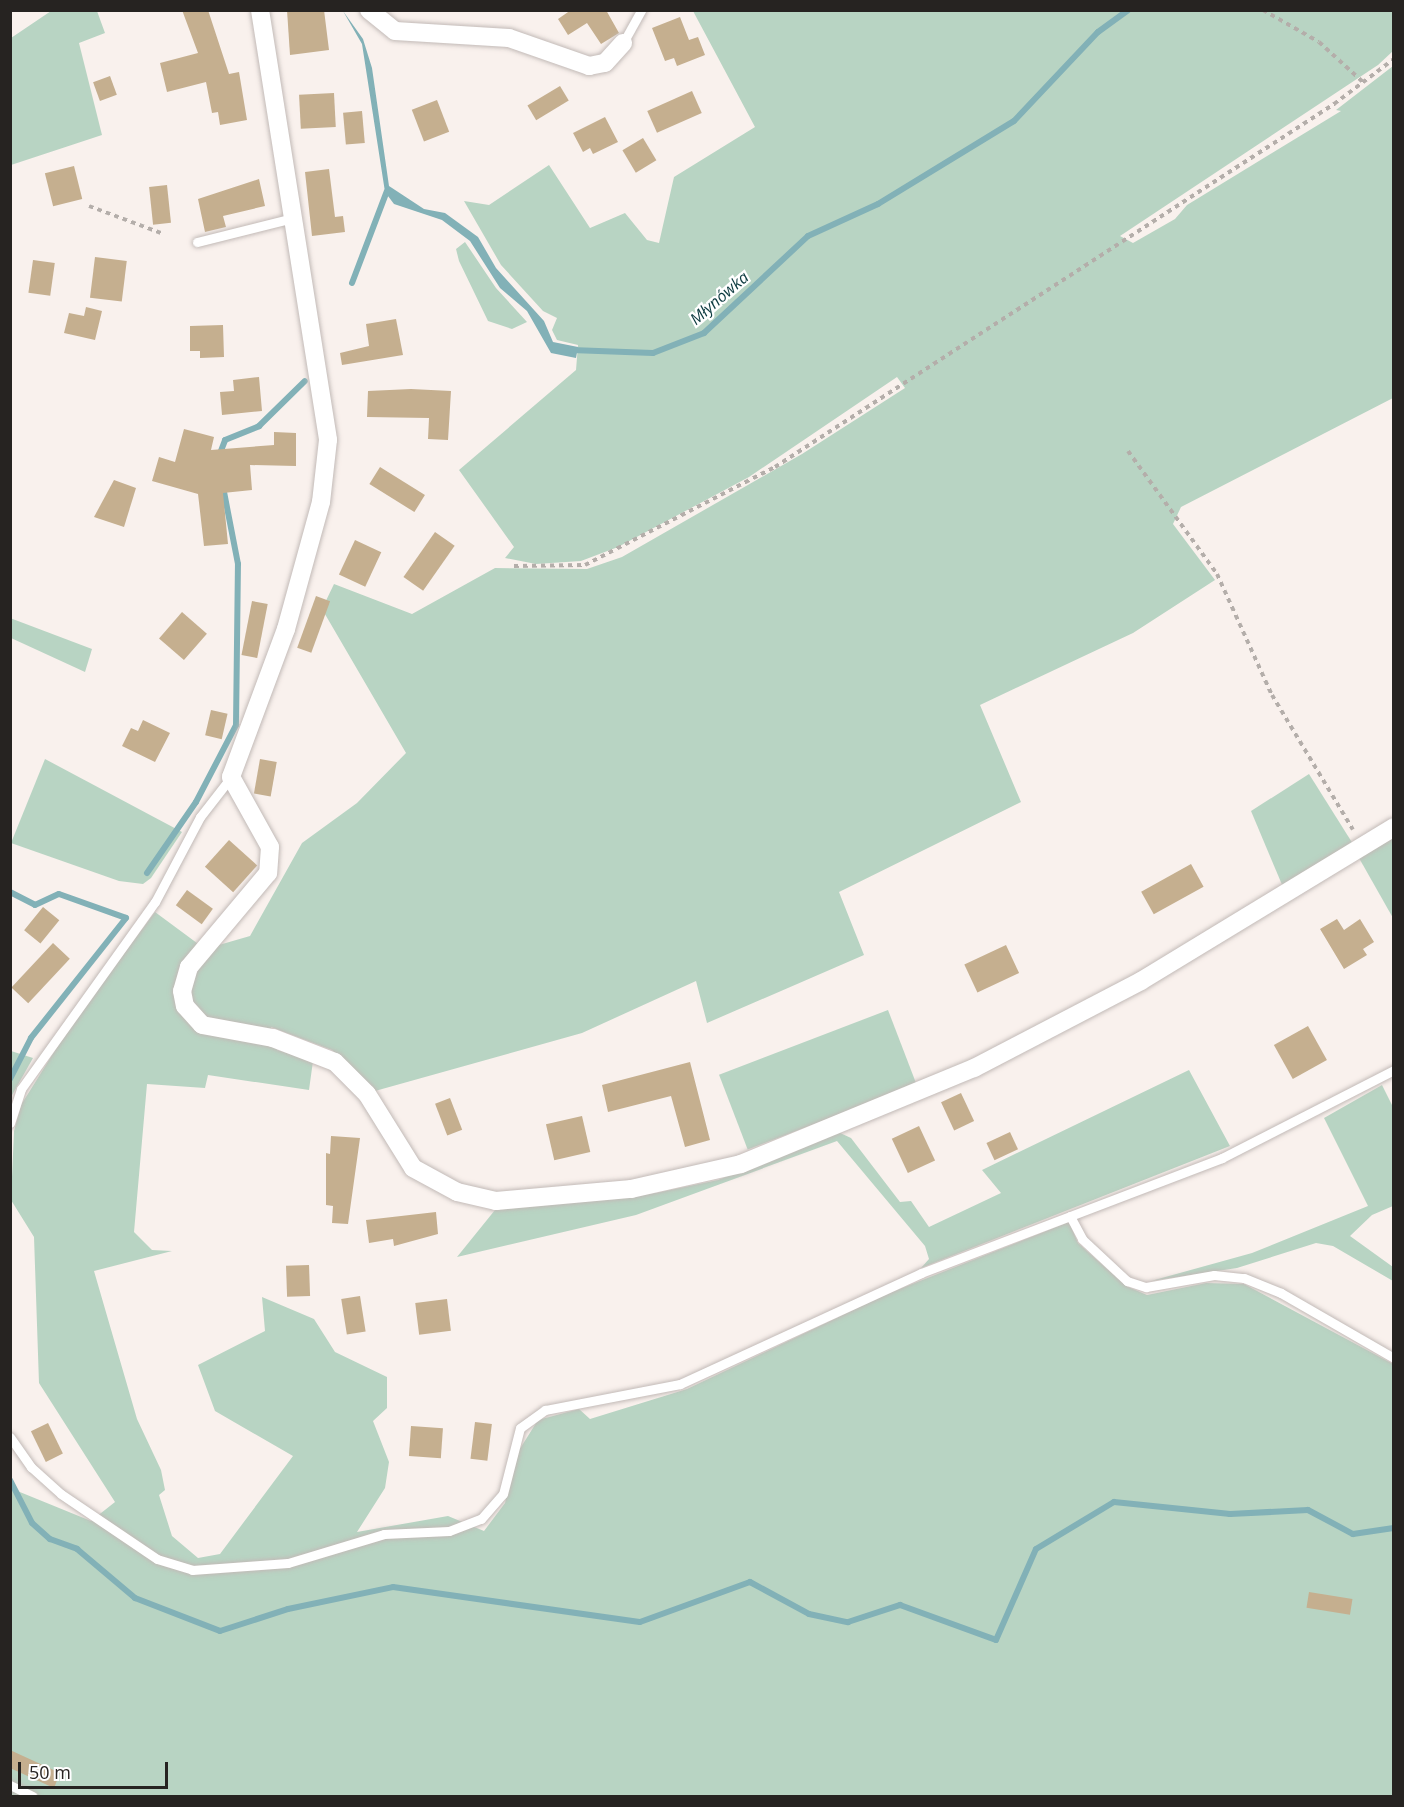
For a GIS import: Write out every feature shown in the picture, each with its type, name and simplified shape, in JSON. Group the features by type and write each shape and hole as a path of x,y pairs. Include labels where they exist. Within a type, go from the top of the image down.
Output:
{"street":[{"path":"260,10 328,440 321,502 286,629 231,777 270,847 268,873 189,967 182,991 185,1006 202,1025 273,1038 335,1062 366,1094 413,1168 457,1192 496,1201 631,1189 741,1164 974,1068 1142,981 1394,827"},
{"path":"369,10 395,32 508,38 590,66 605,63 623,43"}],"lane":[{"path":"623,43 641,10"},
{"path":"197,242 293,218"},
{"path":"10,1123 21,1089 155,902 200,817 231,777"},
{"path":"10,1437 32,1467 62,1494 157,1559 192,1570 288,1563 384,1534 449,1531 481,1518 503,1494 520,1428 545,1410 680,1384 788,1338 854,1302 1222,1158 1394,1070"},
{"path":"1070,1216 1082,1239 1127,1281 1146,1287 1214,1275 1244,1278 1281,1293 1394,1358"},
{"path":"10,1785 33,1797"}],"path":[{"path":"1263,10 1319,42 1363,82"},
{"path":"514,566 585,565 774,467 1363,82 1394,59"},
{"path":"88,206 164,234"},
{"path":"1128,451 1217,574 1272,694 1363,846"}],"green space":[{"path":"51,11 97,11 105,33 79,43 102,135 11,165 11,38"},
{"path":"693,11 1393,11 1393,51 1378,65 1120,236 1133,243 1175,219 1187,205 1341,111 1336,110 1393,66 1393,398 1181,507 1173,524 1215,580 1133,633 980,705 1021,802 839,892 864,955 707,1023 696,981 582,1033 375,1091 332,1050 271,1027 277,1050 313,1061 309,1090 208,1075 205,1088 147,1084 134,1232 152,1250 172,1251 94,1271 137,1419 161,1470 165,1490 159,1495 172,1536 198,1558 220,1554 293,1456 215,1411 198,1365 265,1331 262,1297 314,1319 335,1352 387,1377 387,1408 373,1421 389,1462 385,1488 357,1532 448,1516 484,1531 505,1503 516,1455 538,1420 579,1409 590,1419 687,1389 887,1294 1069,1222 1078,1243 1126,1286 1147,1295 1206,1283 1244,1284 1393,1364 1393,1796 11,1796 10,1488 91,1521 115,1502 39,1383 34,1237 11,1200 14,1131 21,1105 74,1020 155,912 205,949 250,936 302,843 357,803 406,753 322,609 334,584 412,614 495,568 587,569 622,557 802,454 905,388 897,377 749,477 618,547 581,561 536,564 505,558 514,547 459,470 576,370 578,345 557,340 552,330 557,318 543,311 501,265 464,201 489,205 549,165 590,228 625,213 647,240 659,243 674,177 755,127"},
{"path":"465,242 496,288 527,322 512,329 488,321 459,261 456,249"},
{"path":"10,618 92,649 85,672 11,638"},
{"path":"45,759 182,832 151,878 143,884 119,881 11,843"},
{"path":"1309,774 1353,844 1283,887 1251,811"},
{"path":"1393,837 1393,918 1359,858"},
{"path":"888,1010 917,1085 748,1150 719,1075"},
{"path":"10,1051 33,1058 11,1097"},
{"path":"1189,1070 1230,1146 921,1268 929,1259 925,1246 837,1141 636,1215 457,1257 495,1210 656,1193 718,1180 838,1132 851,1138 900,1202 911,1201 929,1227 1001,1193 982,1170"},
{"path":"1382,1085 1393,1107 1393,1206 1372,1215 1350,1236 1393,1267 1393,1281 1333,1246 1316,1243 1237,1268 1151,1281 1252,1253 1368,1206 1324,1118"}],"water":[{"path":"343,11 363,39 372,68 389,186 424,209 445,213 478,237 496,268 544,321 553,342 578,347 576,358 551,353 527,311 500,288 470,241 442,220 394,204 385,192 362,44"}],"building":[{"path":"182,10 208,10 229,74 239,72 247,120 220,125 218,112 212,113 206,82 167,92 160,63 198,53"},
{"path":"287,10 324,10 329,50 290,55"},
{"path":"571,10 606,10 619,33 601,44 587,23 568,35 558,19"},
{"path":"680,17 689,40 698,37 705,55 677,66 674,58 665,61 652,28"},
{"path":"110,76 117,95 100,101 93,82"},
{"path":"560,86 569,101 536,120 527,106"},
{"path":"692,91 702,113 657,133 647,111"},
{"path":"334,93 336,127 301,129 299,95"},
{"path":"437,100 449,132 424,141 412,110"},
{"path":"362,111 365,143 346,145 343,113"},
{"path":"605,117 618,142 593,154 590,148 583,152 573,133"},
{"path":"643,138 656,160 636,173 622,150"},
{"path":"74,166 82,199 53,206 45,173"},
{"path":"329,169 335,217 343,216 345,232 312,236 305,172"},
{"path":"259,179 265,206 223,216 226,227 205,232 198,199"},
{"path":"167,185 171,223 153,225 149,187"},
{"path":"95,257 127,261 122,302 90,298"},
{"path":"33,260 55,263 50,296 28,293"},
{"path":"86,307 102,311 95,340 64,333 69,313 84,316"},
{"path":"396,319 403,355 342,365 340,353 369,346 366,324"},
{"path":"223,325 224,357 200,358 200,351 190,351 190,326"},
{"path":"259,377 262,411 222,415 220,392 234,391 233,380"},
{"path":"411,389 451,391 448,440 428,439 429,418 367,417 368,391"},
{"path":"184,429 214,437 211,450 274,445 274,432 296,433 296,466 250,465 252,490 223,493 228,544 204,546 198,494 152,481 159,457 175,462"},
{"path":"380,467 425,495 414,512 369,484"},
{"path":"114,480 136,488 124,527 94,517"},
{"path":"435,532 455,546 423,591 403,577"},
{"path":"355,540 381,552 365,587 339,574"},
{"path":"316,596 330,601 311,653 297,648"},
{"path":"252,601 268,604 257,658 242,655"},
{"path":"182,612 207,634 184,660 159,638"},
{"path":"211,710 228,714 222,739 205,735"},
{"path":"143,720 170,733 155,762 122,746 131,728 138,731"},
{"path":"260,759 277,762 271,796 254,793"},
{"path":"229,840 257,865 233,892 205,867"},
{"path":"1191,864 1204,887 1154,914 1141,892"},
{"path":"187,890 213,909 202,924 176,905"},
{"path":"43,907 59,920 40,944 24,930"},
{"path":"1337,919 1344,930 1360,919 1374,942 1363,949 1367,955 1344,969 1320,929"},
{"path":"53,943 70,959 28,1003 11,988"},
{"path":"1006,945 1019,973 977,993 964,964"},
{"path":"1308,1026 1327,1060 1293,1079 1274,1045"},
{"path":"690,1062 710,1140 685,1147 671,1096 608,1112 602,1085"},
{"path":"961,1093 974,1121 954,1130 941,1102"},
{"path":"450,1098 462,1130 447,1135 435,1104"},
{"path":"582,1116 590,1152 554,1160 546,1124"},
{"path":"919,1126 935,1160 908,1173 892,1139"},
{"path":"1010,1132 1018,1149 994,1160 986,1143"},
{"path":"331,1136 360,1138 348,1224 332,1223 333,1206 326,1205 326,1153 330,1154"},
{"path":"436,1212 438,1234 394,1246 393,1239 369,1243 366,1220"},
{"path":"309,1265 310,1296 287,1297 286,1266"},
{"path":"360,1296 366,1332 347,1335 341,1299"},
{"path":"447,1299 451,1331 419,1335 415,1303"},
{"path":"475,1422 492,1424 487,1461 470,1459"},
{"path":"48,1423 63,1454 46,1462 31,1431"},
{"path":"411,1426 443,1428 441,1458 409,1456"},
{"path":"1309,1592 1352,1599 1350,1615 1306,1608"},
{"path":"10,1750 60,1773 54,1788 10,1768"}],"waterway":[{"name":"Młynówka","path":"571,350 653,353 704,333 808,236 878,204 1014,121 1098,32 1128,10"},
{"path":"352,283 387,191"},
{"path":"219,456 225,440 259,426 305,381"},
{"path":"147,873 196,802 236,725 238,564 223,487"},
{"path":"10,892 35,905 59,894 126,918 31,1038 10,1079"},
{"path":"10,1480 32,1523 50,1539 77,1549 135,1598 220,1631 288,1609 393,1587 640,1622 750,1582 809,1614 848,1622 900,1605 996,1640 1036,1549 1114,1502 1230,1514 1308,1510 1353,1534 1394,1528"}]}
